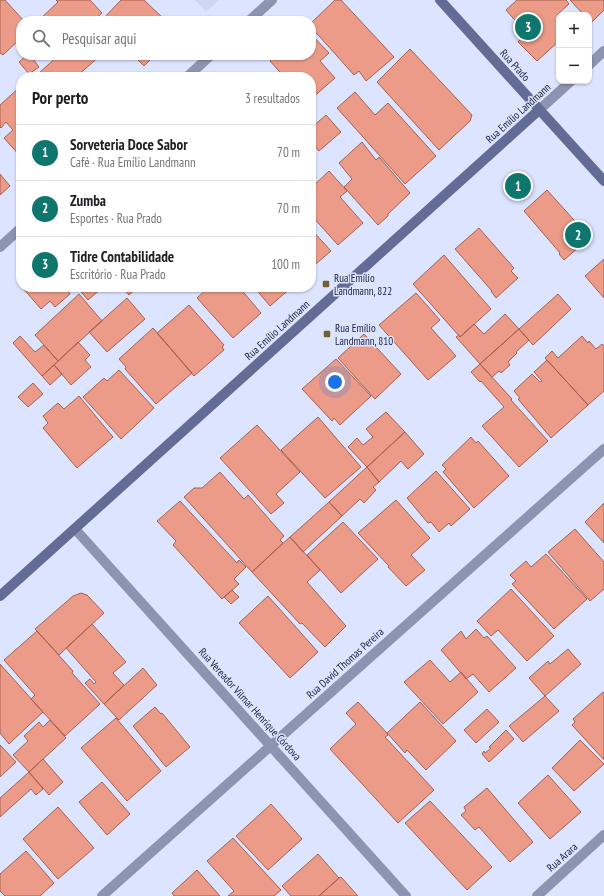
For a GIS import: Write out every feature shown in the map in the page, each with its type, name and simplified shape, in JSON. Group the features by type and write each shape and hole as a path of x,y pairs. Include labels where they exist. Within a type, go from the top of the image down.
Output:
{"street":[{"path":"254,16 272,0"},
{"name":"Rua Prado","path":"440,0 604,181"},
{"path":"592,62 604,51"},
{"path":"192,72 206,60"},
{"name":"Rua Emílio Landmann","path":"0,596 568,84"},
{"path":"0,247 16,233"},
{"name":"Rua David Thomas Pereira","path":"102,896 604,448"},
{"name":"Rua Vereador Vilmar Henrique Córdova","path":"75,529 406,896"},
{"name":"Rua Arara","path":"537,896 604,835"}],"shaded area":[{"path":"195,0 219,0 206,12"}],"building":[{"path":"0,0 5,0 19,16 16,16 16,43 3,55 0,53"},
{"path":"56,0 90,0 102,13 99,16 43,16 58,2"},
{"path":"121,0 144,0 161,16 106,16"},
{"path":"335,0 341,0 394,57 366,81 359,71 354,75 316,33 316,18"},
{"path":"517,0 566,0 569,4 560,12 556,12 556,44 537,61 518,42 526,33 506,10"},
{"path":"570,0 604,0 604,10 592,22 592,12 581,12"},
{"path":"316,39 329,53 320,61 335,78 316,95 316,72 280,72 270,61 316,60"},
{"path":"410,49 472,115 470,121 439,150 377,82"},
{"path":"21,60 34,60 39,67 32,72 27,72 19,62"},
{"path":"53,60 95,60 82,72 40,72"},
{"path":"138,60 150,60 144,66"},
{"path":"16,91 16,151 4,138 13,130 6,122 1,128 0,127 0,105"},
{"path":"355,92 375,115 388,103 436,156 405,184 337,108"},
{"path":"326,115 341,132 319,151 316,148 316,124"},
{"path":"362,142 376,160 379,157 410,193 378,225 344,187 352,179 339,163"},
{"path":"329,171 347,191 340,197 363,223 338,245 316,221 316,183"},
{"path":"0,174 10,186 0,195"},
{"path":"547,190 583,230 580,233 587,240 564,260 559,254 560,253 524,211"},
{"path":"479,228 514,268 511,271 518,278 496,298 492,291 455,249"},
{"path":"316,234 331,251 316,264"},
{"path":"444,255 491,309 460,337 413,284"},
{"path":"604,259 604,298 585,276"},
{"path":"26,292 69,292 70,294 55,307 50,301 41,309"},
{"path":"81,292 97,292 88,300"},
{"path":"204,292 243,292 261,313 233,338 197,298"},
{"path":"258,292 286,292 270,306"},
{"path":"416,293 440,320 431,328 456,356 428,380 379,325"},
{"path":"79,294 102,321 58,361 35,335"},
{"path":"558,294 571,309 533,345 519,329"},
{"path":"127,298 145,319 107,352 89,332"},
{"path":"189,305 224,345 222,347 224,350 194,376 157,333"},
{"path":"505,314 519,329 480,364 456,337 459,335 460,337 474,324 484,334"},
{"path":"153,328 192,373 156,404 125,369 126,367 119,359"},
{"path":"519,329 529,340 508,362 510,365 501,373 499,371 492,377 480,364"},
{"path":"364,334 401,374 375,399 338,358"},
{"path":"20,336 35,352 44,345 58,361 42,376 13,343"},
{"path":"582,336 596,349 602,344 604,346 604,391 588,405 545,358 552,351 558,358"},
{"path":"78,342 90,355 85,360 91,367 71,385 54,365"},
{"path":"336,359 371,396 340,425 334,418 332,421 302,389"},
{"path":"547,360 588,405 551,438 518,399 520,398 514,391 532,374 540,382 542,381 534,372"},
{"path":"480,364 548,441 519,467 482,426 504,407 471,372"},
{"path":"54,365 62,374 50,385 42,376"},
{"path":"119,370 154,408 121,439 83,397 104,378 107,381"},
{"path":"33,383 43,394 28,407 18,397"},
{"path":"79,396 113,437 77,468 43,428 48,423 43,416 58,403 64,409"},
{"path":"386,412 405,432 367,467 348,447 357,438 363,445 373,437 366,429"},
{"path":"318,417 361,467 325,498 281,450"},
{"path":"257,425 300,472 276,494 284,503 271,514 220,458"},
{"path":"405,432 424,454 408,469 401,461 379,482 367,467"},
{"path":"471,437 476,443 478,441 509,476 474,508 443,472 446,469 442,465"},
{"path":"367,467 379,482 373,487 376,490 364,503 360,499 342,516 329,502"},
{"path":"436,471 470,509 451,526 449,523 439,532 431,522 428,523 407,498"},
{"path":"220,472 244,499 248,495 284,536 280,540 283,543 252,572 184,497 194,488 202,488"},
{"path":"396,500 430,538 411,555 425,570 406,586 358,533"},
{"path":"180,501 237,563 239,560 246,567 234,579 239,584 222,599 173,545 176,541 157,521"},
{"path":"329,502 342,516 303,552 290,537"},
{"path":"604,503 604,543 585,522"},
{"path":"343,522 378,559 341,593 307,555"},
{"path":"575,529 604,562 604,589 590,601 548,552"},
{"path":"290,537 320,570 307,582 346,626 325,647 302,623 300,624 252,572"},
{"path":"546,554 587,599 554,629 512,584 516,581 510,575 526,561 531,567"},
{"path":"511,589 554,636 527,661 498,630 491,636 477,621"},
{"path":"232,590 239,597 231,604 224,597"},
{"path":"81,593 87,595 104,613 59,655 35,629 73,596"},
{"path":"268,596 318,652 290,678 239,623"},
{"path":"92,624 126,662 113,673 124,685 104,704 85,683 90,679 94,684 96,682 66,648"},
{"path":"476,629 484,638 487,636 516,668 489,692 473,674 466,679 441,650 461,631 466,639"},
{"path":"37,631 100,704 65,736 31,699 35,695 4,660"},
{"path":"568,649 581,664 545,696 529,678 548,661 550,664"},
{"path":"430,660 450,682 461,672 478,692 443,724 404,682"},
{"path":"0,664 43,712 9,744 0,733"},
{"path":"143,668 157,685 119,720 104,704"},
{"path":"603,692 604,760 572,725 575,722 573,719"},
{"path":"545,696 559,711 523,742 509,726"},
{"path":"358,702 387,733 388,735 385,737 434,790 398,823 330,749 356,724 346,713"},
{"path":"420,702 456,741 426,770 407,750 405,753 387,733"},
{"path":"155,707 161,714 162,713 190,747 166,767 133,726"},
{"path":"487,709 499,722 476,743 464,730"},
{"path":"116,718 161,771 127,801 81,748"},
{"path":"50,720 66,738 29,772 13,755 28,741 24,736 39,722 43,727"},
{"path":"506,730 514,739 489,762 482,754 484,751 485,753 491,748 489,747"},
{"path":"580,740 604,764 574,791 552,768"},
{"path":"0,745 16,762 0,777"},
{"path":"43,759 63,782 49,795 29,772"},
{"path":"29,772 43,789 36,795 31,789 0,817 0,798"},
{"path":"548,775 581,812 550,839 518,803"},
{"path":"102,782 130,814 107,835 79,802"},
{"path":"487,788 533,842 510,862 479,827 475,830 461,815 466,811 464,807"},
{"path":"430,801 492,867 467,890 405,823"},
{"path":"271,804 302,839 268,870 236,836"},
{"path":"58,807 94,848 58,879 23,839"},
{"path":"233,838 281,890 274,896 228,896 234,891 207,861"},
{"path":"26,851 54,883 40,896 5,896 0,891 0,874"},
{"path":"318,854 339,878 319,896 291,896 282,886"},
{"path":"197,870 220,896 174,896 172,893"},
{"path":"341,877 358,896 319,896 339,878"}],"place":[{"name":"Tidre Contabilidade","path":"528,27"},
{"name":"Sorveteria Doce Sabor","path":"518,186"},
{"name":"Zumba","path":"578,235"},
{"name":"Rua Emílio Landmann, 822","path":"326,284"},
{"name":"Rua Emílio Landmann, 810","path":"327,334"}]}
